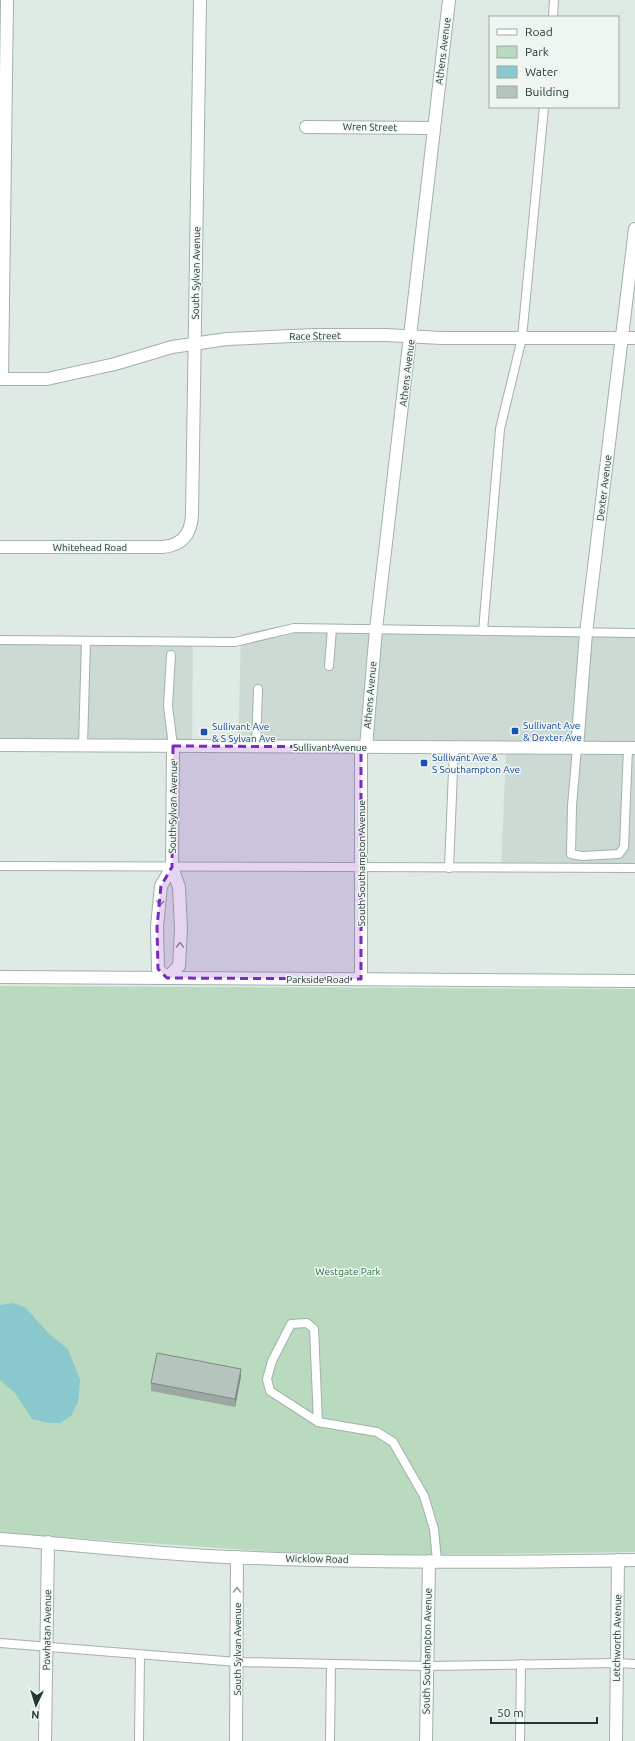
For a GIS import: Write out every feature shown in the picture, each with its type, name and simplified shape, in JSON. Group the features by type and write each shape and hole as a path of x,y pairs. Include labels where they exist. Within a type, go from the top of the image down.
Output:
{"street":[{"path":"1,379 7,0"},
{"name":"South Sylvan Avenue","path":"180,543 186,537 192,523 200,0"},
{"name":"Athens Avenue","path":"363,747 449,0"},
{"name":"Wren Street","path":"306,127 434,128"},
{"name":"Dexter Avenue","path":"577,748 586,633 629,338 635,230"},
{"name":"Race Street","path":"1,379 47,379 115,364 172,347 227,339 314,335 629,338"},
{"name":"Whitehead Road","path":"0,547 163,547 180,543"},
{"name":"Sullivant Avenue","path":"0,744 631,748"},
{"name":"South Sylvan Avenue","path":"172,867 162,886 157,927 158,969 167,978 180,966 181,929 179,886 172,867 173,746"},
{"name":"South Southampton Avenue","path":"361,979 363,747"},
{"name":"Parkside Road","path":"0,978 635,981"},
{"name":"Wicklow Road","path":"0,1539 206,1556 433,1561 635,1560"},
{"name":"Powhatan Avenue","path":"45,1741 48,1542"},
{"name":"South Sylvan Avenue","path":"236,1741 237,1557"},
{"name":"Letchworth Avenue","path":"616,1741 618,1560"},
{"name":"South Southampton Avenue","path":"426,1741 427,1666 433,1561"}],"lane":[{"path":"553,16 554,0"},
{"path":"483,631 500,429 522,338 544,108"},
{"path":"0,640 235,642 294,628 635,633"},
{"path":"329,666 332,629"},
{"path":"83,745 86,641"},
{"path":"171,655 168,706 173,746"},
{"path":"256,746 258,689"},
{"path":"449,868 454,747"},
{"path":"577,748 572,806 571,854 582,856 619,854 624,847 631,748"},
{"path":"0,866 635,868"},
{"path":"318,1422 314,1330 307,1323 291,1324 272,1360 267,1379 270,1391 318,1422 377,1432 393,1442 424,1496 434,1529 433,1561"},
{"path":"0,1643 237,1662 427,1666 635,1664"},
{"path":"138,1741 140,1655"},
{"path":"330,1741 331,1664"},
{"path":"520,1741 521,1664"}],"highlighted area":[{"path":"173,746 361,747 361,979 167,978 158,969 157,927 161,886 172,867"}],"shaded area":[{"path":"293,624 635,629 635,869 501,868 506,753 238,748 241,634"},
{"path":"0,638 193,640 192,748 0,747"}],"green space":[{"name":"Westgate Park","path":"0,986 635,989 635,1552 407,1555 278,1552 0,1533"}],"water":[{"path":"13,1303 25,1307 49,1334 68,1349 80,1380 78,1402 71,1416 60,1423 49,1423 32,1419 15,1393 0,1380 0,1305"}],"building":[{"path":"157,1353 241,1369 235,1399 151,1383"}],"place":[{"name":"Sullivant Ave & Dexter Ave","path":"515,731"},
{"name":"Sullivant Ave & S Sylvan Ave","path":"204,732"},
{"name":"Sullivant Ave & S Southampton Ave","path":"424,763"}]}
